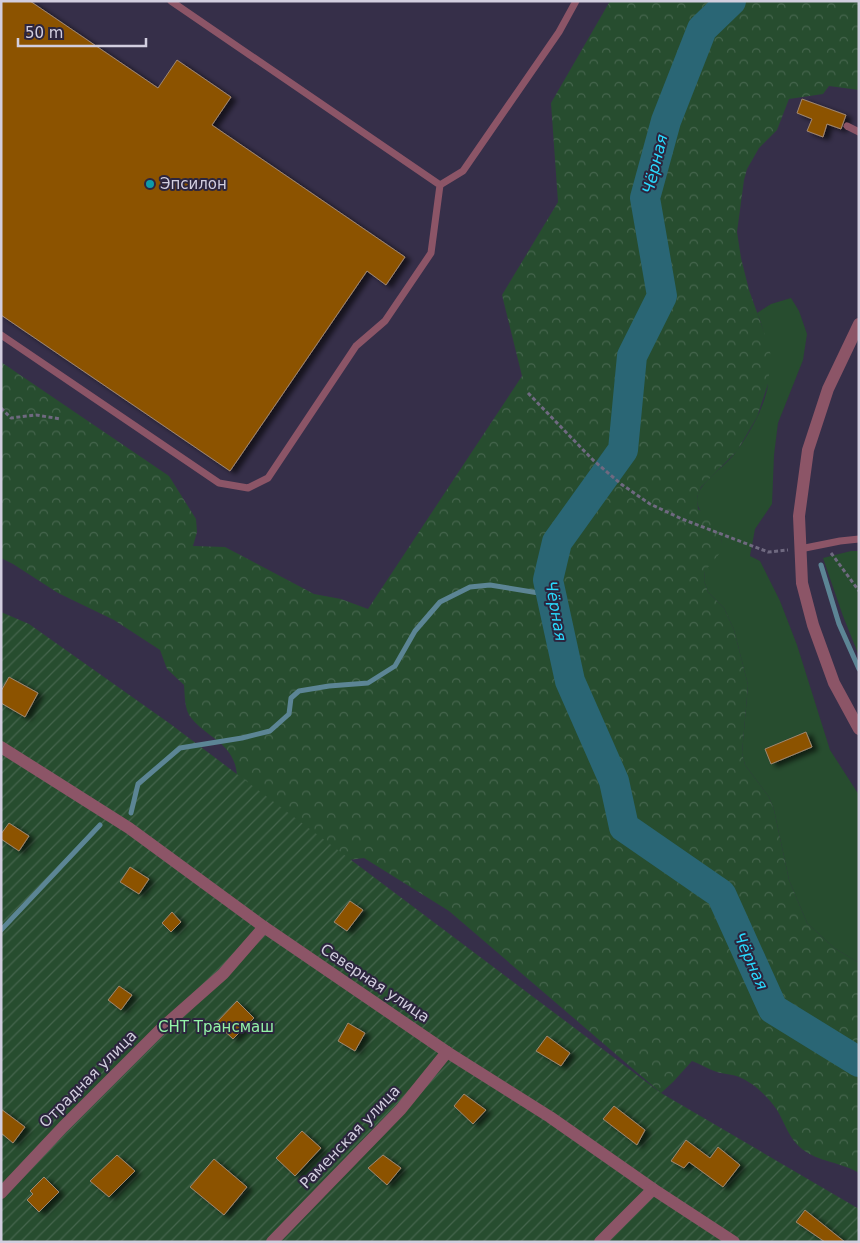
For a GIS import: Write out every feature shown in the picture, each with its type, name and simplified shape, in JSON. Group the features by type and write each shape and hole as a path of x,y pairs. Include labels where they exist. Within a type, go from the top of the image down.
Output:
{"street":[{"path":"859,324 828,389 808,450 799,516 802,583 813,625 834,683 859,730"},
{"name":"Северная улица","path":"1,747 129,828 264,927 447,1052 550,1117 734,1242"},
{"name":"Отрадная улица","path":"1,1193 63,1127 164,1027 223,974 264,927"},
{"name":"Раменская улица","path":"272,1242 402,1109 447,1052"},
{"path":"600,1242 652,1188"}],"lane":[{"path":"171,1 440,185"},
{"path":"440,185 463,172 559,32 576,1"},
{"path":"847,126 859,132"},
{"path":"1,335 219,483 248,488 268,478 356,346 385,321 431,253 440,185"},
{"path":"800,549 859,539"}],"path":[{"path":"528,393 593,460 621,484 650,504 682,519 768,552 779,551"},
{"path":"1,408 11,418 36,415 60,419"},
{"path":"824,545 859,591"}],"green space":[{"path":"610,1 859,1 859,90 829,86 823,94 789,99 777,130 759,148 747,169 737,232 749,290 769,346 771,357 768,384 757,417 737,451 701,487 697,497 698,509 716,523 722,542 720,553 705,571 704,581 708,592 724,608 734,630 748,685 742,753 745,765 769,797 774,810 789,880 807,923 834,948 859,963 859,1173 845,1166 815,1157 802,1149 790,1136 777,1110 769,1100 755,1087 739,1077 717,1072 692,1061 661,1093 449,911 364,858 349,860 237,776 235,765 227,749 199,726 189,715 185,703 184,685 167,669 160,650 114,620 58,593 1,558 1,362 169,476 196,519 197,532 193,546 225,547 314,594 341,599 368,609 522,376 502,295 558,202 551,103"},
{"path":"791,298 799,311 807,334 803,360 778,423 774,455 772,504 755,529 750,556 760,561 780,601 797,645 830,750 859,795 859,963 834,948 807,923 789,880 774,810 769,797 745,765 742,753 748,685 734,630 724,608 708,592 704,581 705,570 722,542 698,506 698,494 705,483 730,459 742,443 754,424 763,403 768,384 767,358 766,345 757,313 771,304"},
{"path":"851,551 859,551 859,656 823,558"},
{"name":"СНТ Трансмаш","path":"1,612 29,624 169,723 661,1093 859,1209 859,1242 1,1242"}],"building":[{"name":"Эпсилон","path":"1,1 30,1 158,88 177,60 231,97 212,125 405,257 386,285 367,271 230,471 1,315"},
{"path":"802,99 846,115 841,129 827,124 823,137 807,131 812,119 797,113"},
{"path":"9,677 38,693 25,717 1,703 1,691"},
{"path":"806,732 812,747 771,764 765,749"},
{"path":"9,823 29,836 19,851 1,839 1,834"},
{"path":"130,867 149,879 139,894 120,882"},
{"path":"350,901 363,910 347,931 334,922"},
{"path":"172,912 181,922 171,932 162,923"},
{"path":"119,986 132,995 121,1010 108,1000"},
{"path":"237,1001 254,1018 233,1039 216,1023"},
{"path":"348,1023 365,1033 355,1051 338,1041"},
{"path":"547,1036 570,1053 561,1066 536,1051"},
{"path":"464,1094 486,1110 473,1124 454,1106"},
{"path":"614,1106 645,1130 637,1145 603,1119"},
{"path":"1,1109 25,1127 13,1143 1,1133"},
{"path":"302,1131 321,1148 295,1176 276,1158"},
{"path":"686,1140 710,1158 718,1147 740,1165 723,1187 689,1162 684,1168 671,1161"},
{"path":"117,1155 135,1171 109,1197 90,1181"},
{"path":"383,1155 401,1168 387,1185 368,1168"},
{"path":"214,1159 247,1187 224,1215 190,1187"},
{"path":"44,1177 59,1192 39,1212 27,1200 33,1194 30,1191"},
{"path":"805,1210 845,1242 825,1242 796,1222"}],"waterway":[{"name":"Чёрная","path":"731,1 702,29 666,121 645,198 662,296 632,356 623,450 557,542 548,580 570,681 614,781 624,827 721,894 773,1009 859,1062"},
{"path":"821,565 839,624 859,669"},
{"path":"131,813 138,784 180,748 242,738 270,731 289,714 291,698 299,691 329,686 368,683 395,666 415,631 440,602 470,587 490,585 551,595"},
{"path":"1,930 100,825"}],"place":[{"name":"Эпсилон","path":"150,184"}]}
